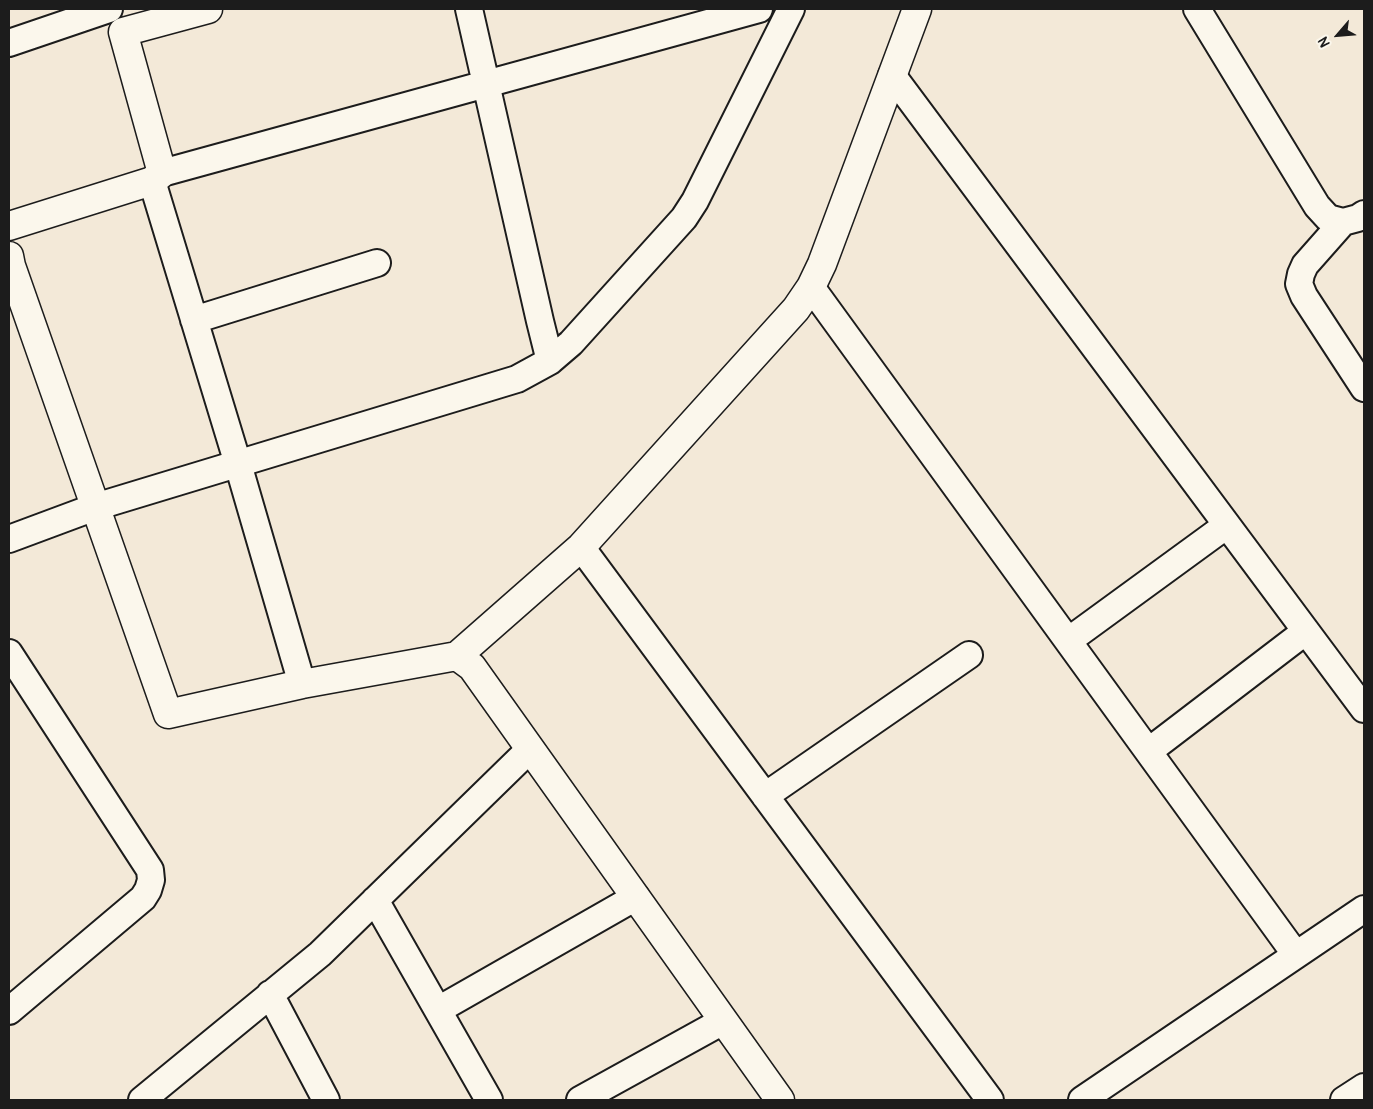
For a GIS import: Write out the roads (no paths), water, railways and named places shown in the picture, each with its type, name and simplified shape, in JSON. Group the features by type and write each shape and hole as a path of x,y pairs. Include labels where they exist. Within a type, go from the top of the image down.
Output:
{"street":[{"path":"9,43 109,9"},
{"path":"208,9 119,20 194,320 302,684"},
{"path":"469,9 550,360"},
{"path":"9,226 157,177 759,9"},
{"path":"9,539 95,507 517,379 550,360 571,343 684,218 695,201 792,9"},
{"path":"9,256 168,714 302,684 457,656 581,547 796,309 811,287 822,264 917,9"},
{"path":"1197,9 1317,206 1328,218 1353,218"},
{"path":"892,75 1364,709"},
{"path":"1353,218 1305,265 1300,274 1299,284 1304,296 1364,388"},
{"path":"194,320 378,263"},
{"path":"811,287 1296,955"},
{"path":"1068,641 1227,525"},
{"path":"581,547 990,1100"},
{"path":"1148,751 1306,631"},
{"path":"9,653 17,682 150,870 151,880 143,898 9,1011"},
{"path":"765,796 969,655"},
{"path":"457,656 472,668 780,1100"},
{"path":"142,1100 320,954 530,749"},
{"path":"438,1010 636,897"},
{"path":"375,900 489,1100"},
{"path":"1082,1100 1364,909"},
{"path":"270,994 326,1100"},
{"path":"580,1100 723,1021"},
{"path":"1344,1100 1364,1087"}]}
